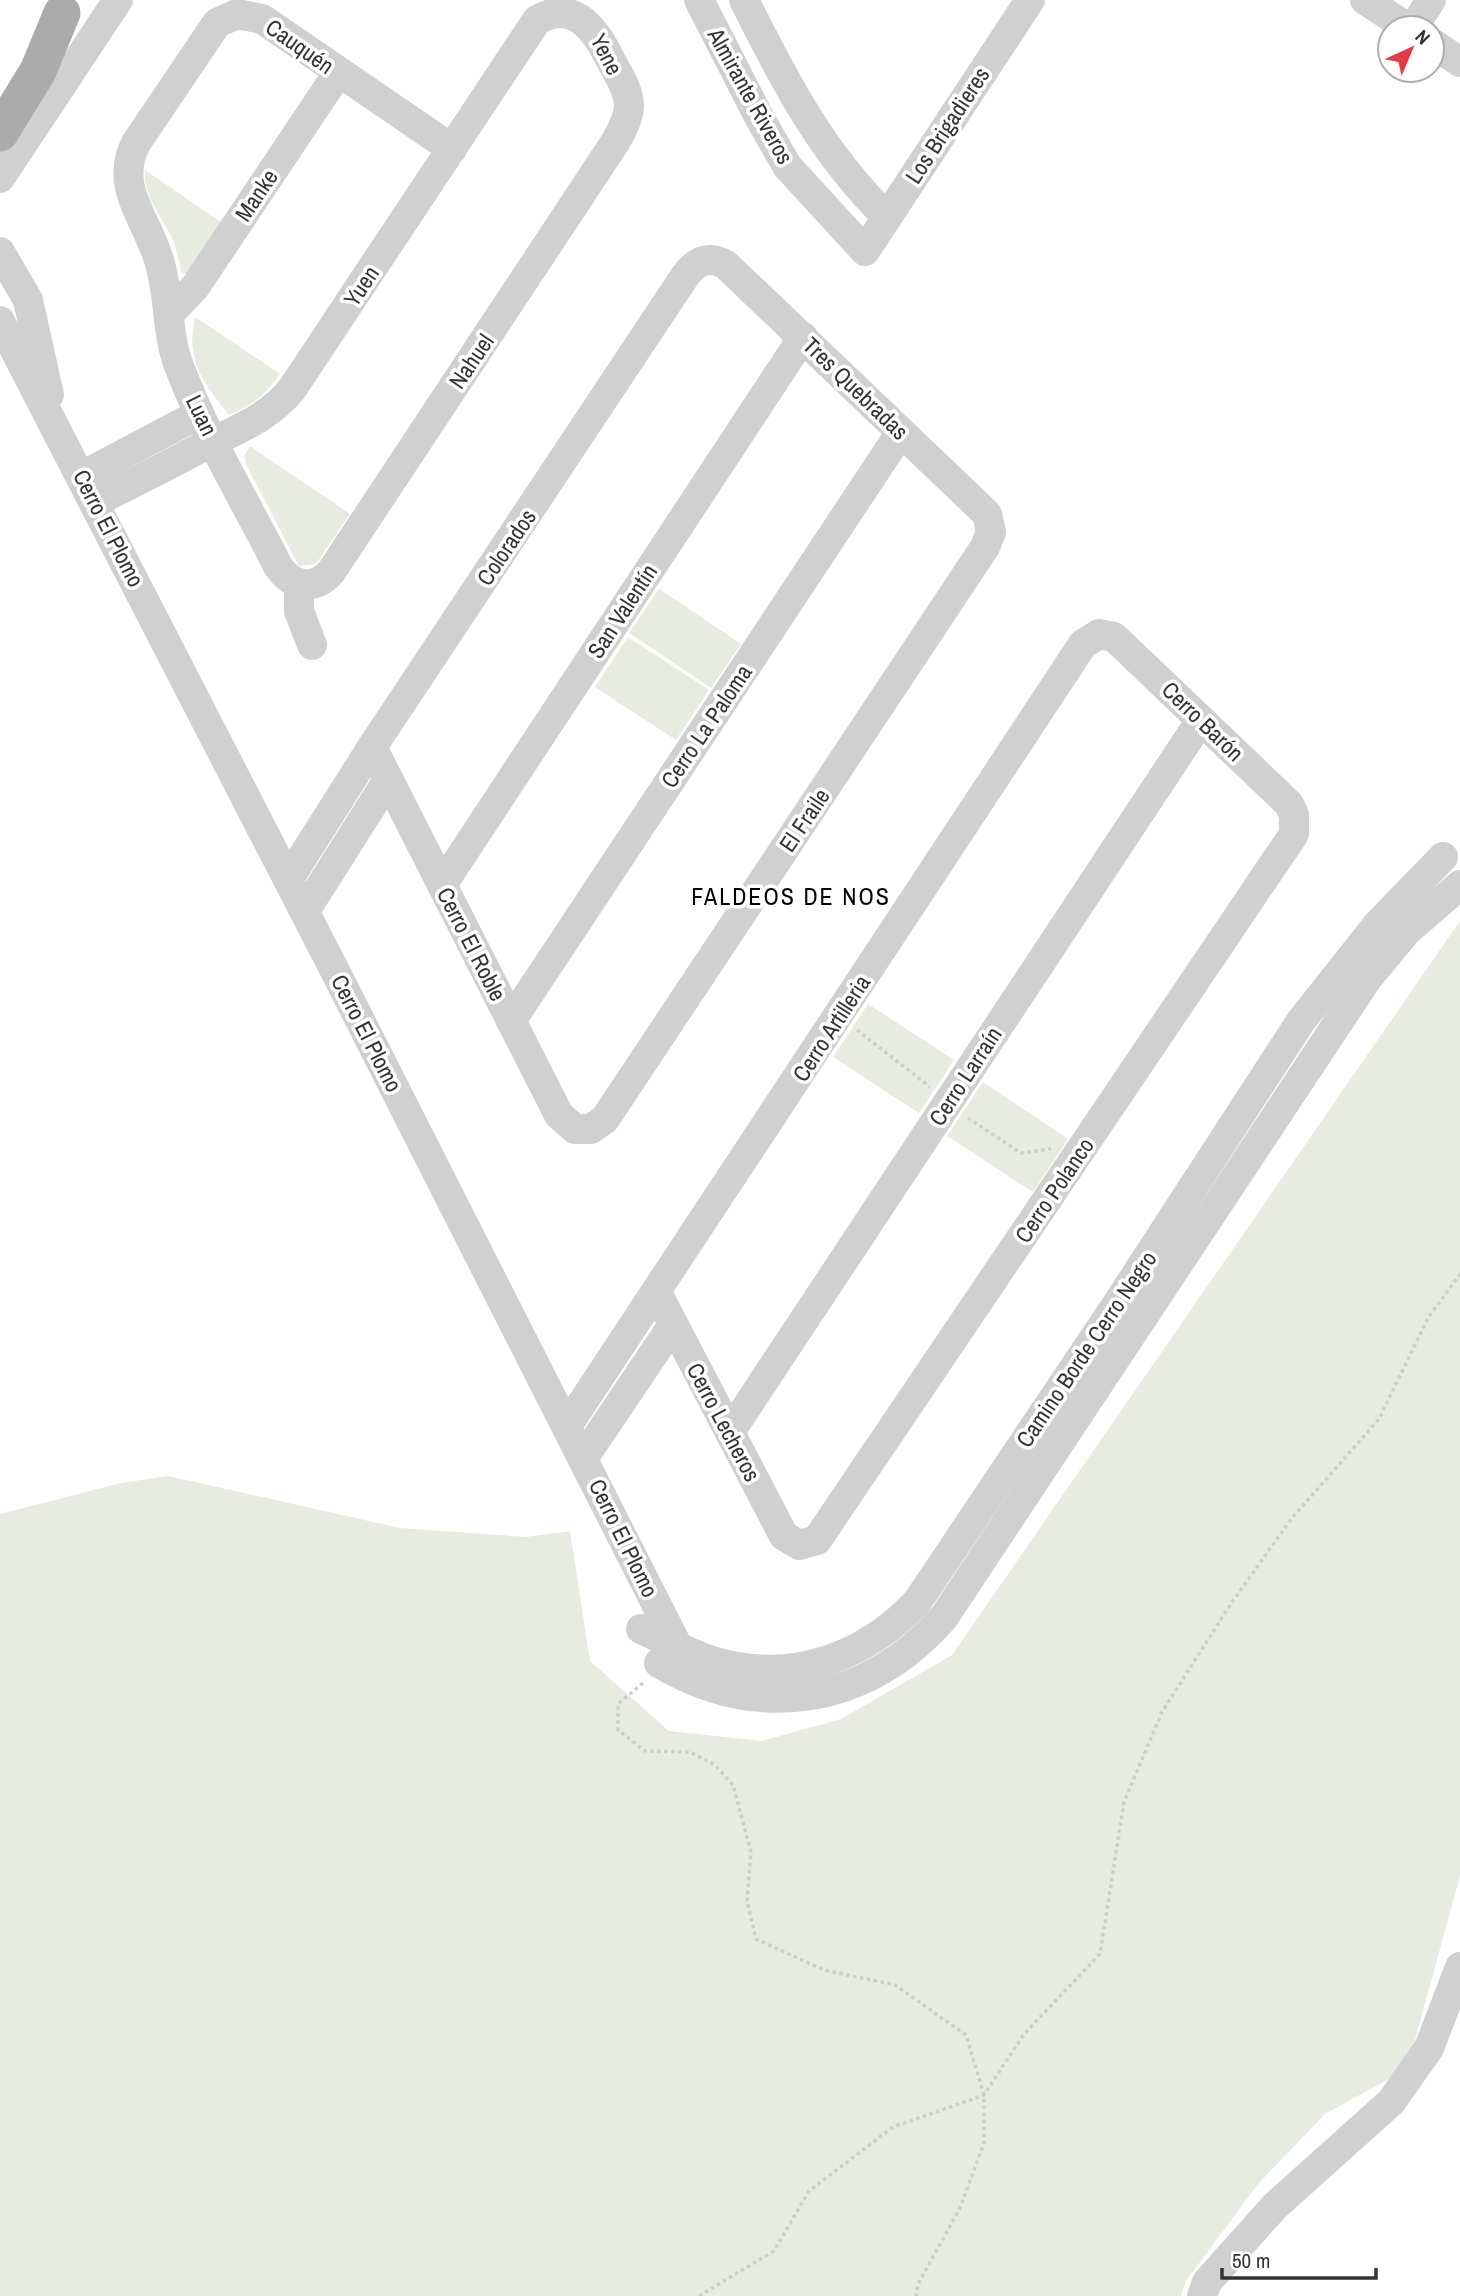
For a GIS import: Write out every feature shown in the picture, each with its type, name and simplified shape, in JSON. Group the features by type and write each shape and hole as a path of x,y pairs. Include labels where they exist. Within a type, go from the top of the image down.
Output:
{"main road":[{"path":"0,100 67,6"},
{"path":"0,133 38,71 67,6"}],"street":[{"path":"0,178 118,0"},
{"name":"Almirante Riveros","path":"699,0 787,166 865,251"},
{"name":"Almirante Riveros","path":"744,0 806,118 841,168 887,217"},
{"name":"Los Brigadieres","path":"865,251 1030,0"},
{"path":"1365,0 1388,14"},
{"name":"Yene","path":"565,4 582,10 591,22 625,89 629,105 627,118"},
{"name":"Yuen","path":"89,489 214,441 263,416 285,398 537,20 550,8 565,4"},
{"name":"Cauquén","path":"126,169 136,143 211,30 225,17 248,14 262,19 452,149"},
{"name":"Manke","path":"170,313 195,287 338,73"},
{"name":"Nahuel","path":"299,584 316,584 331,572 616,141 627,118"},
{"name":"Luan","path":"126,169 127,185 158,256 170,313 175,355 199,414 278,566 285,576 299,584"},
{"name":"Cerro El Plomo","path":"0,252 28,300 55,423"},
{"name":"Tres Quebradas","path":"706,260 726,265 981,507 987,514 990,532"},
{"name":"Colorados","path":"288,880 372,747 685,276 693,266 706,260"},
{"name":"Cerro El Plomo","path":"0,321 89,489 584,1457 671,1661"},
{"name":"San Valentín","path":"442,885 803,337"},
{"path":"89,489 199,414"},
{"name":"Cerro La Paloma","path":"511,1021 901,432"},
{"name":"El Fraile","path":"582,1130 591,1129 605,1119 978,558 990,532"},
{"path":"299,584 299,611 312,645"},
{"name":"Cerro Barón","path":"1099,634 1120,641 1289,804 1295,821"},
{"name":"Cerro Artilleria","path":"568,1426 1083,644 1099,634"},
{"name":"Cerro Larraín","path":"730,1432 1201,720"},
{"name":"Cerro El Roble","path":"372,747 563,1121 582,1130"},
{"path":"304,911 388,780"},
{"name":"Cerro Polanco","path":"799,1545 811,1544 822,1535 1290,839 1295,821"},
{"path":"269,843 285,845 313,841"},
{"name":"Camino Borde Cerro Negro","path":"641,1629 671,1661 739,1695 804,1696 848,1686 911,1651 929,1635 944,1617 1035,1481 1367,979 1407,931 1457,887 1438,861 1360,946 1301,1021 1117,1304 917,1602 902,1618 847,1655 804,1668 760,1670 717,1662 671,1661"},
{"name":"Cerro Lecheros","path":"657,1293 780,1530 789,1541 799,1545"},
{"path":"584,1457 673,1325"},
{"path":"1202,2296 1207,2282 1275,2206 1391,2102 1429,2048 1460,1967"}],"path":[{"path":"699,2296 774,2251 809,2190 893,2127 984,2095 1024,2034 1100,1954 1124,1802 1162,1712 1230,1605 1292,1518 1379,1419 1428,1318 1460,1273"},
{"path":"671,1661 618,1704 618,1730 645,1751 690,1752 715,1765 733,1785 751,1852 747,1901 756,1939 824,1970 895,1985 966,2035 984,2095 984,2143 960,2208 918,2284 916,2296"}],"shaded area":[{"path":"145,170 224,224 189,274 182,273 171,236 149,197"},
{"path":"195,317 280,374 258,399 245,408 229,415 204,381 198,370 192,346"},
{"path":"250,446 350,514 316,564 299,566 246,464 244,456"},
{"path":"659,589 741,644 711,688 629,633"},
{"path":"628,637 709,690 676,740 595,687"},
{"path":"1460,921 1460,1876 1407,2069 1325,2114 1258,2184 1186,2281 1181,2296 0,2296 0,1514 121,1483 168,1476 400,1528 526,1537 570,1531 590,1661 669,1731 762,1741 841,1719 952,1655"},
{"path":"868,1004 954,1060 919,1113 833,1057"},
{"path":"983,1082 1068,1139 1033,1192 947,1136"}],"district":[{"name":"FALDEOS DE NOS","path":"791,896"}]}
